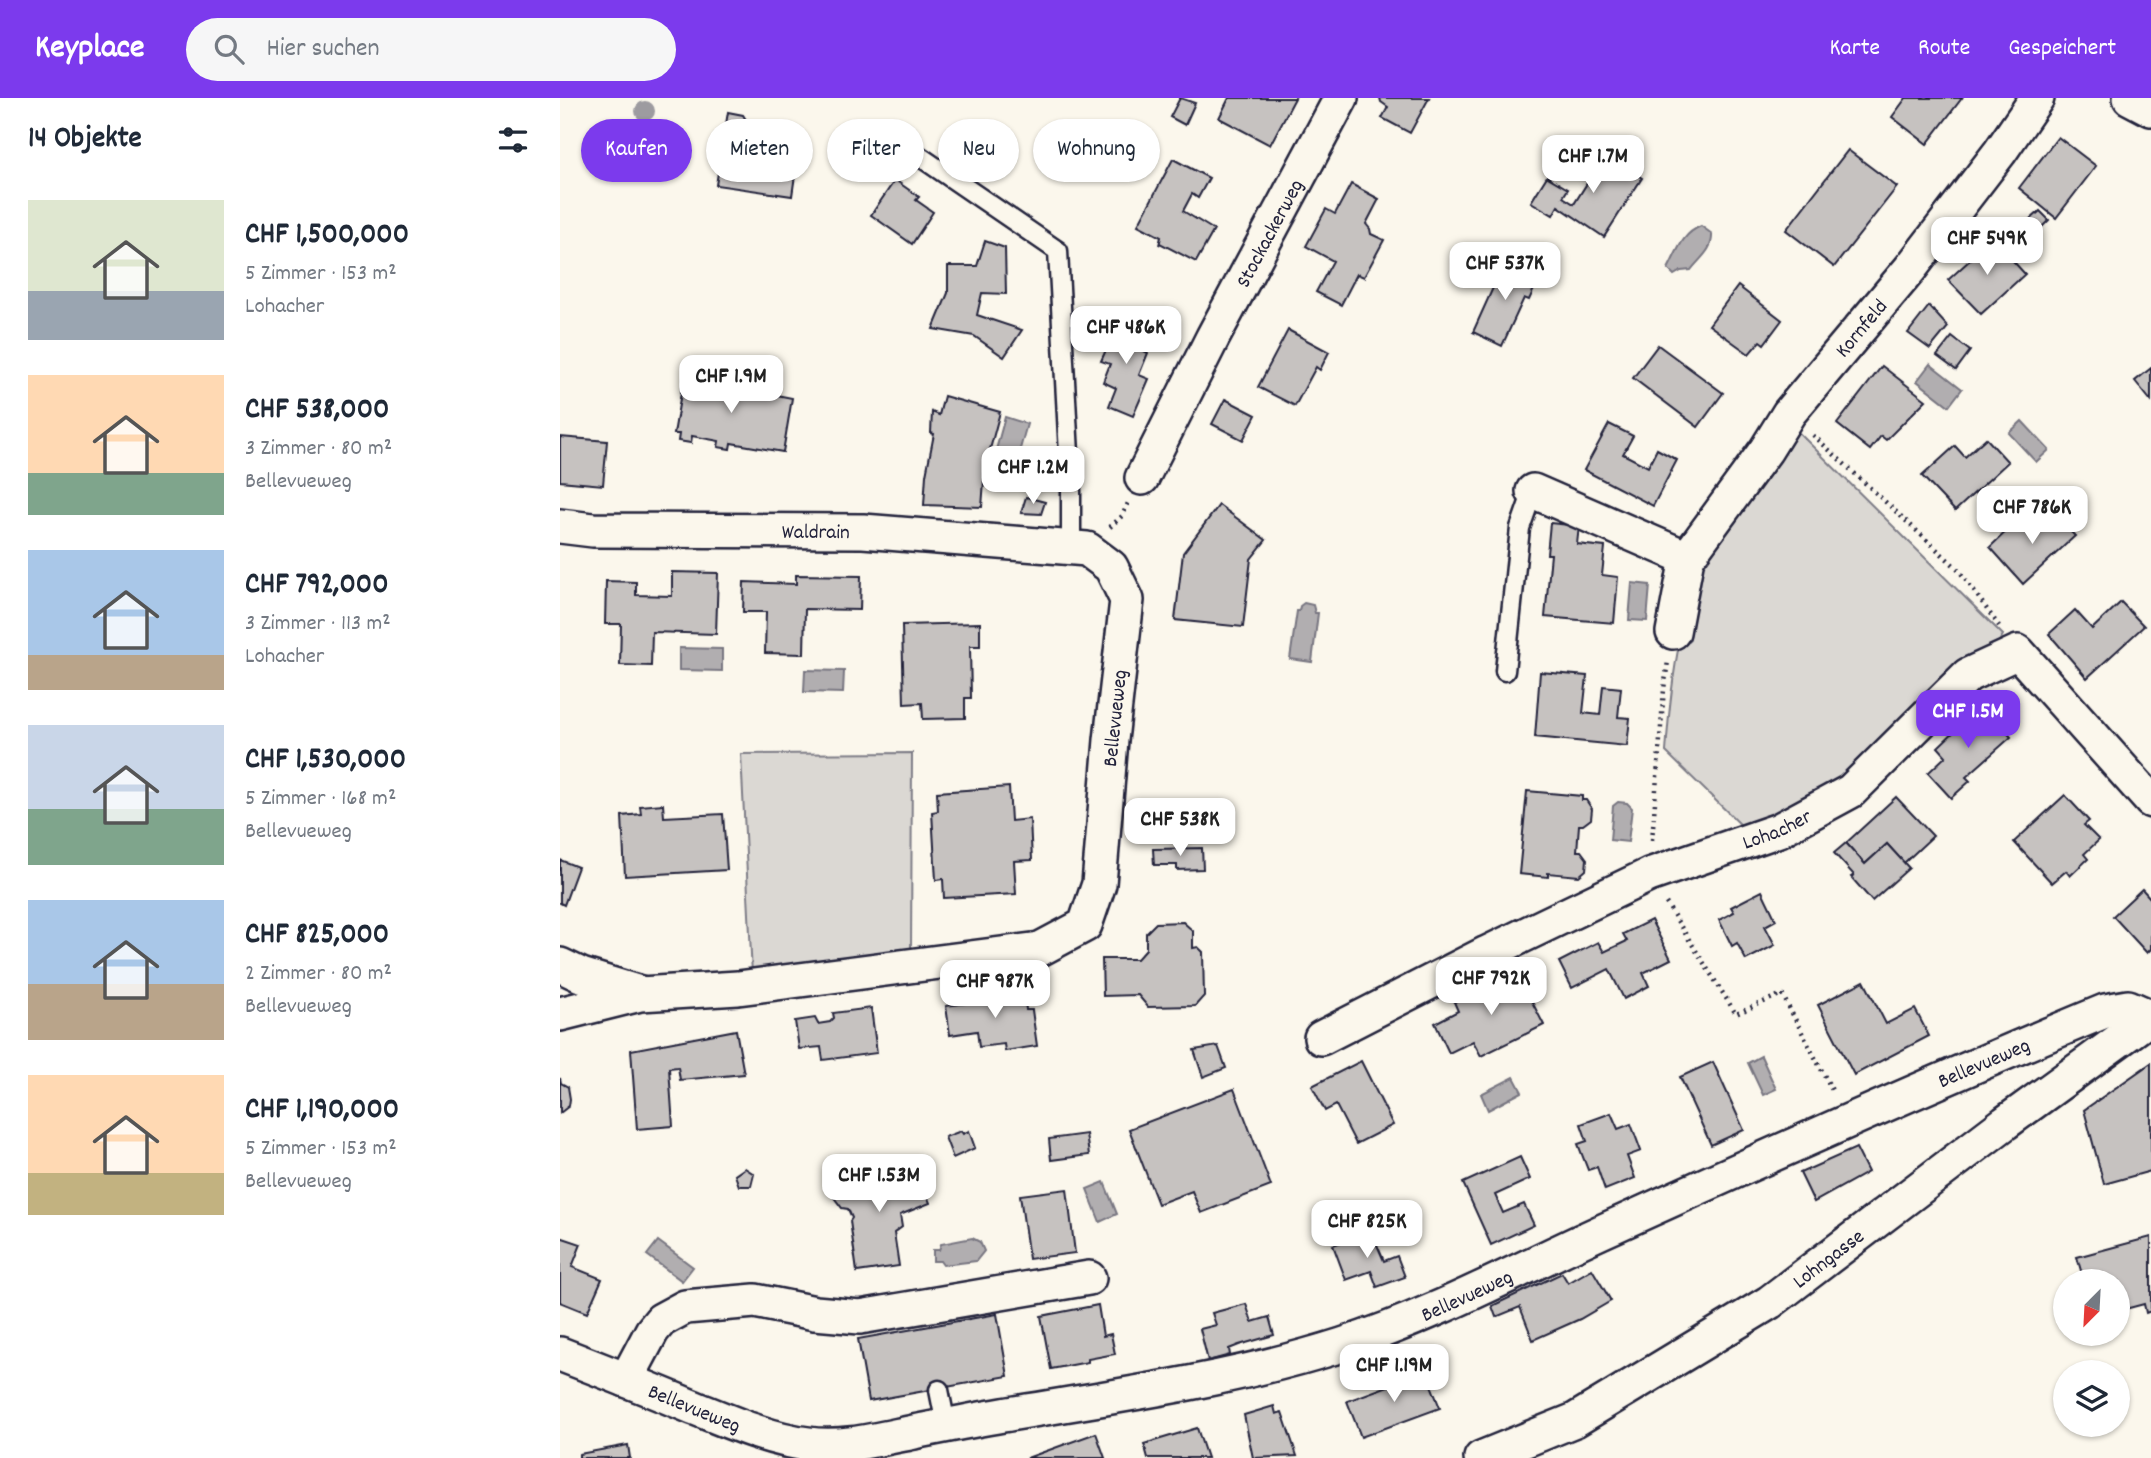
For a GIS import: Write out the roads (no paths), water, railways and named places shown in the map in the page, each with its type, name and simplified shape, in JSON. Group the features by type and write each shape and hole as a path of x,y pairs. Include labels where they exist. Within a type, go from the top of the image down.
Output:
{"street":[{"name":"Stockackerweg","path":"1142,478 1213,337 1341,98"},
{"name":"Kornfeld","path":"1673,632 1687,558 1766,450 1789,413 1910,268 2000,152 2037,98"},
{"path":"2130,98 2151,109"},
{"path":"1533,491 1687,558"},
{"name":"Waldrain","path":"560,526 593,530 863,531 1079,549"},
{"name":"Bellevueweg","path":"560,1014 640,994 738,988 1040,949 1086,925 1100,884 1111,740 1127,600 1111,568 1079,549"},
{"name":"Lohacher","path":"1321,1038 1487,953 1649,875 1779,830 1851,791 1968,675 2018,652 2151,801"},
{"path":"560,965 581,975 640,994"},
{"name":"Bellevueweg","path":"560,1354 731,1422 807,1444 850,1444 946,1425 1195,1384 1345,1345 1447,1304 1601,1231 1848,1120 2105,1011 2128,1007 2151,1017"},
{"name":"Lohngasse","path":"1481,1458 1575,1420 1770,1303 2006,1123 2151,1017"},
{"name":"Bellevueweg","path":"626,1380 652,1331 661,1320 685,1307 755,1301 791,1306 815,1313 860,1317 1089,1278"}],"lane":[{"path":"924,159 1058,251 1071,491 1079,549"},
{"path":"1505,671 1520,528 1533,491"},
{"path":"939,1390 946,1425"}]}
